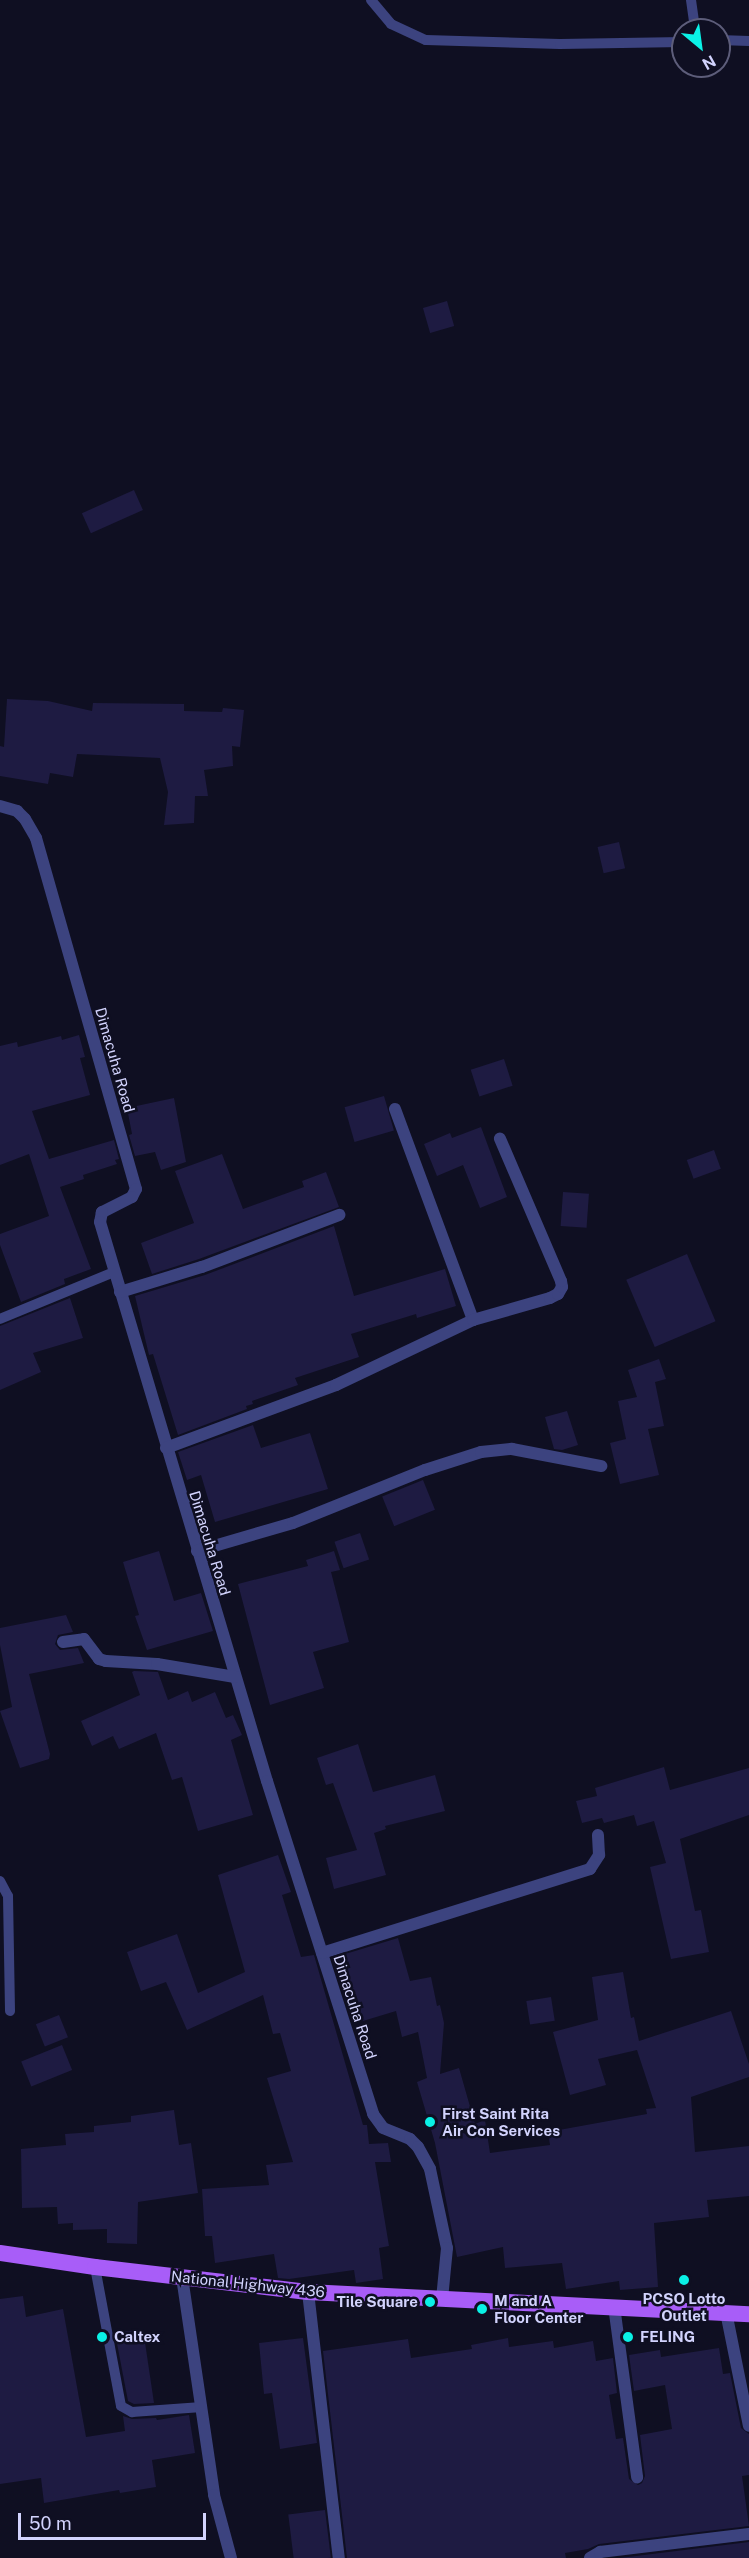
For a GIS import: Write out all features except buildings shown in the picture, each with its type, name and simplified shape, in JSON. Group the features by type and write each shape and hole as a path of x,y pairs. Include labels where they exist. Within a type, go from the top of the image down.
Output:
{"main road":[{"name":"National Highway 436","path":"0,2253 94,2267 308,2292 749,2313"}],"street":[{"name":"Dimacuha Road","path":"0,806 17,811 36,838 135,1182 136,1189 132,1197 102,1212 100,1217 114,1272 197,1551 373,2114 383,2128 410,2139 418,2147 430,2169 447,2248 442,2299"},
{"path":"395,1108 473,1320"},
{"path":"166,1448 336,1385 473,1320 550,1298 562,1287 500,1138"},
{"path":"120,1292 202,1267 339,1215"},
{"path":"197,1551 292,1523 425,1470 481,1452 512,1449 601,1466"},
{"path":"63,1642 84,1639 99,1659 106,1661 157,1664 236,1677"},
{"path":"322,1953 590,1869 599,1855 598,1835"},
{"path":"182,2277 214,2495 231,2558"},
{"path":"308,2292 339,2558"},
{"path":"614,2306 637,2477"},
{"path":"726,2312 749,2426"},
{"path":"590,2558 600,2552 749,2534"}],"lane":[{"path":"371,0 391,24 426,40 560,44 671,42"},
{"path":"691,0 693,18"},
{"path":"731,40 749,41"},
{"path":"0,1319 114,1272"},
{"path":"0,1881 8,1896 10,2011"},
{"path":"94,2267 121,2406 132,2412 202,2407"}],"place":[{"name":"First Saint Rita Air Con Services","path":"430,2122"},
{"name":"PCSO Lotto Outlet","path":"684,2280"},
{"name":"Tile Square","path":"430,2302"},
{"name":"M and A Floor Center","path":"482,2309"},
{"name":"Caltex","path":"102,2337"},
{"name":"FELING","path":"628,2337"}]}
